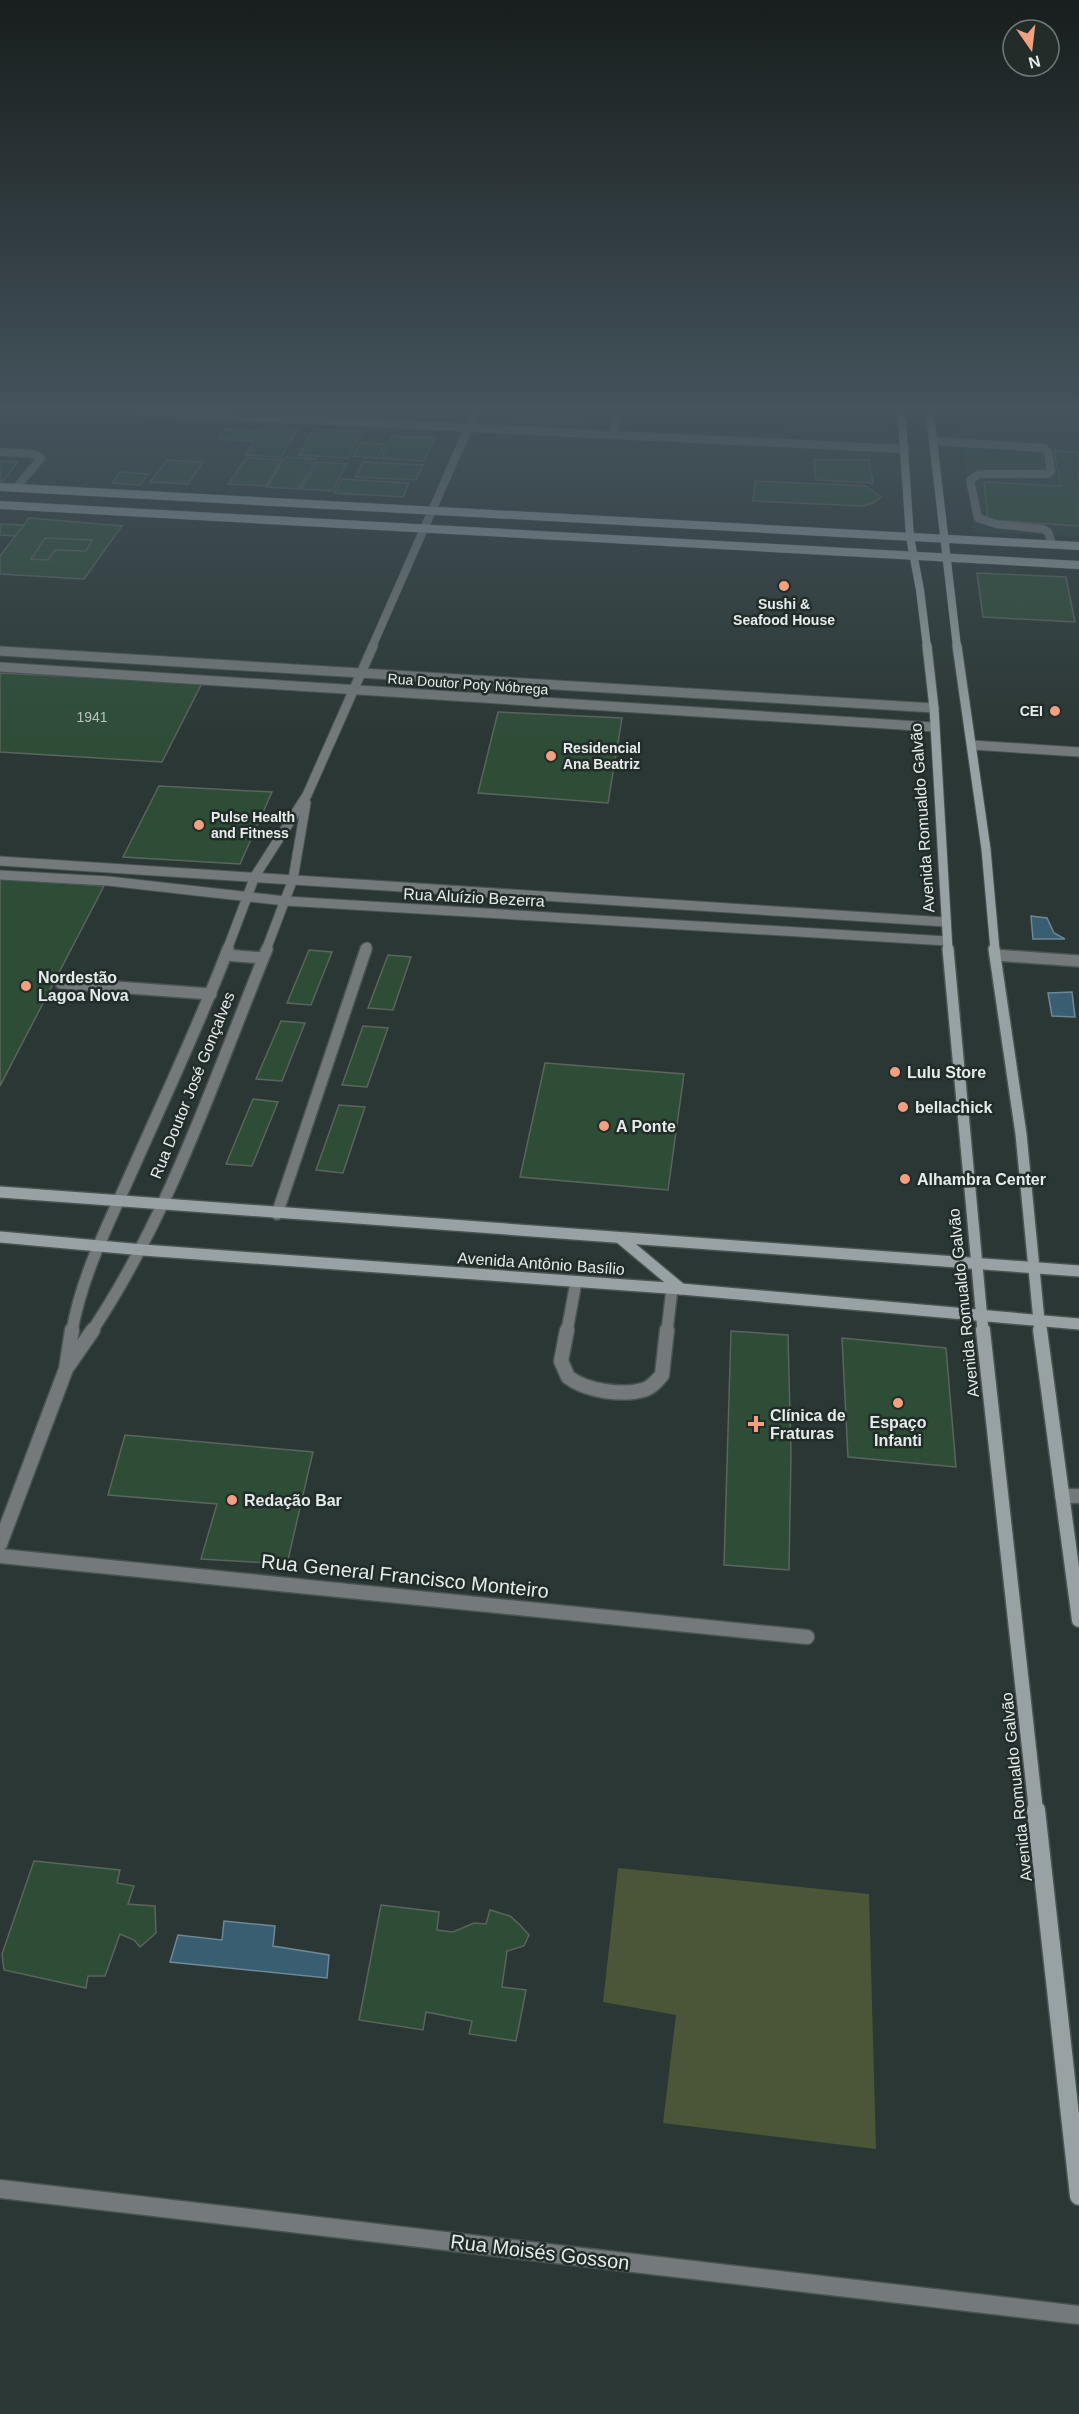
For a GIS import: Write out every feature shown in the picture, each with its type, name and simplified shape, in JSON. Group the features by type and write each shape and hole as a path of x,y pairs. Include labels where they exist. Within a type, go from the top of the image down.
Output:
{"main road":[{"path":"249,519 1079,565"},
{"path":"585,519 1079,546"},
{"name":"Avenida Romualdo Galvão","path":"909,519 934,708 933,727 946,922 981,1314 1079,2196"},
{"path":"943,519 954,624 986,849 995,955 1021,1134 1040,1321 1062,1496 1077,1589 1079,1620"},
{"name":"Avenida Antônio Basílio","path":"0,1192 163,1206 1079,1271"},
{"name":"Avenida Antônio Basílio","path":"0,1236 143,1250 677,1289 1079,1324"},
{"path":"620,1238 677,1289"}],"street":[{"name":"Rua Doutor José Gonçalves","path":"0,1544 66,1369 77,1301 99,1245 211,994 255,876 307,795 428,519"},
{"path":"980,519 996,524 1043,529 1048,532 1052,544"},
{"name":"Rua Doutor Poty Nóbrega","path":"0,651 934,708"},
{"path":"200,680 210,665"},
{"name":"Rua Doutor Poty Nóbrega","path":"0,667 933,727"},
{"path":"972,746 1079,752"},
{"name":"Rua Doutor José Gonçalves","path":"66,1369 112,1303 143,1250 163,1206 286,901 293,879 307,795"},
{"name":"Rua Aluízio Bezerra","path":"0,861 946,922"},
{"path":"52,878 59,865"},
{"name":"Rua Aluízio Bezerra","path":"0,874 108,881 286,901 948,941"},
{"path":"277,1214 368,946"},
{"path":"995,955 1079,961"},
{"path":"226,956 263,958"},
{"path":"61,983 211,994"},
{"path":"576,1282 561,1361 564,1372 571,1380 584,1387 629,1391 643,1390 655,1384 662,1375 677,1289"},
{"path":"1062,1496 1079,1496"},
{"name":"Rua General Francisco Monteiro","path":"0,1556 807,1637"},
{"name":"Rua Moisés Gosson","path":"0,2189 1079,2315"}],"shaded area":[{"path":"972,519 1079,519 1079,536 973,532"}],"green space":[{"path":"618,1868 869,1894 876,2149 663,2123 676,2015 603,2002"}],"water":[{"path":"1031,916 1047,918 1054,933 1065,939 1033,939"},
{"path":"1072,992 1075,1017 1052,1016 1048,993"},
{"path":"224,1921 275,1926 273,1946 329,1955 327,1978 170,1962 178,1935 222,1940"}],"building":[{"path":"29,519 122,526 84,579 0,574 0,556"},
{"path":"1079,519 1079,526 988,520"},
{"path":"0,524 24,525 15,536 0,535"},
{"path":"45,538 92,540 86,551 55,550 48,560 31,559"},
{"path":"977,573 1066,577 1075,622 983,617"},
{"path":"0,673 202,683 162,762 0,752"},
{"name":"Residencial Ana Beatriz","path":"498,712 622,718 608,803 478,793"},
{"name":"Pulse Health and Fitness","path":"159,786 272,792 240,864 123,857"},
{"name":"Nordestão Lagoa Nova","path":"0,879 104,886 0,1086"},
{"path":"309,950 332,952 311,1005 287,1003"},
{"path":"388,955 411,957 393,1010 368,1008"},
{"path":"281,1021 305,1023 282,1081 256,1079"},
{"path":"363,1026 388,1028 367,1087 342,1085"},
{"name":"A Ponte","path":"545,1063 684,1074 668,1190 520,1177"},
{"path":"253,1099 278,1102 252,1166 226,1164"},
{"path":"339,1105 365,1107 343,1173 316,1170"},
{"path":"731,1331 788,1335 791,1454 789,1570 724,1565"},
{"name":"Espaço Infanti","path":"842,1338 946,1348 956,1467 848,1457"},
{"name":"Redação Bar","path":"125,1435 313,1452 287,1564 201,1559 217,1504 108,1495"},
{"path":"34,1861 120,1870 117,1883 134,1886 128,1904 155,1906 156,1933 140,1947 134,1940 120,1934 105,1976 88,1976 86,1988 4,1970 2,1954"},
{"path":"381,1905 439,1912 437,1930 453,1932 474,1923 486,1924 490,1910 510,1916 520,1925 529,1935 524,1946 507,1951 502,1987 526,1990 516,2041 469,2034 472,2021 426,2012 423,2030 359,2020"}],"place":[{"name":"Sushi & Seafood House","path":"784,586"},
{"name":"CEI","path":"1055,711"},
{"name":"Residencial Ana Beatriz","path":"551,756"},
{"name":"Pulse Health and Fitness","path":"199,825"},
{"name":"Nordestão Lagoa Nova","path":"26,986"},
{"name":"Lulu Store","path":"895,1072"},
{"name":"bellachick","path":"903,1107"},
{"name":"A Ponte","path":"604,1126"},
{"name":"Alhambra Center","path":"905,1179"},
{"name":"Espaço Infanti","path":"898,1403"},
{"name":"Clínica de Fraturas","path":"756,1424"},
{"name":"Redação Bar","path":"232,1500"}]}
